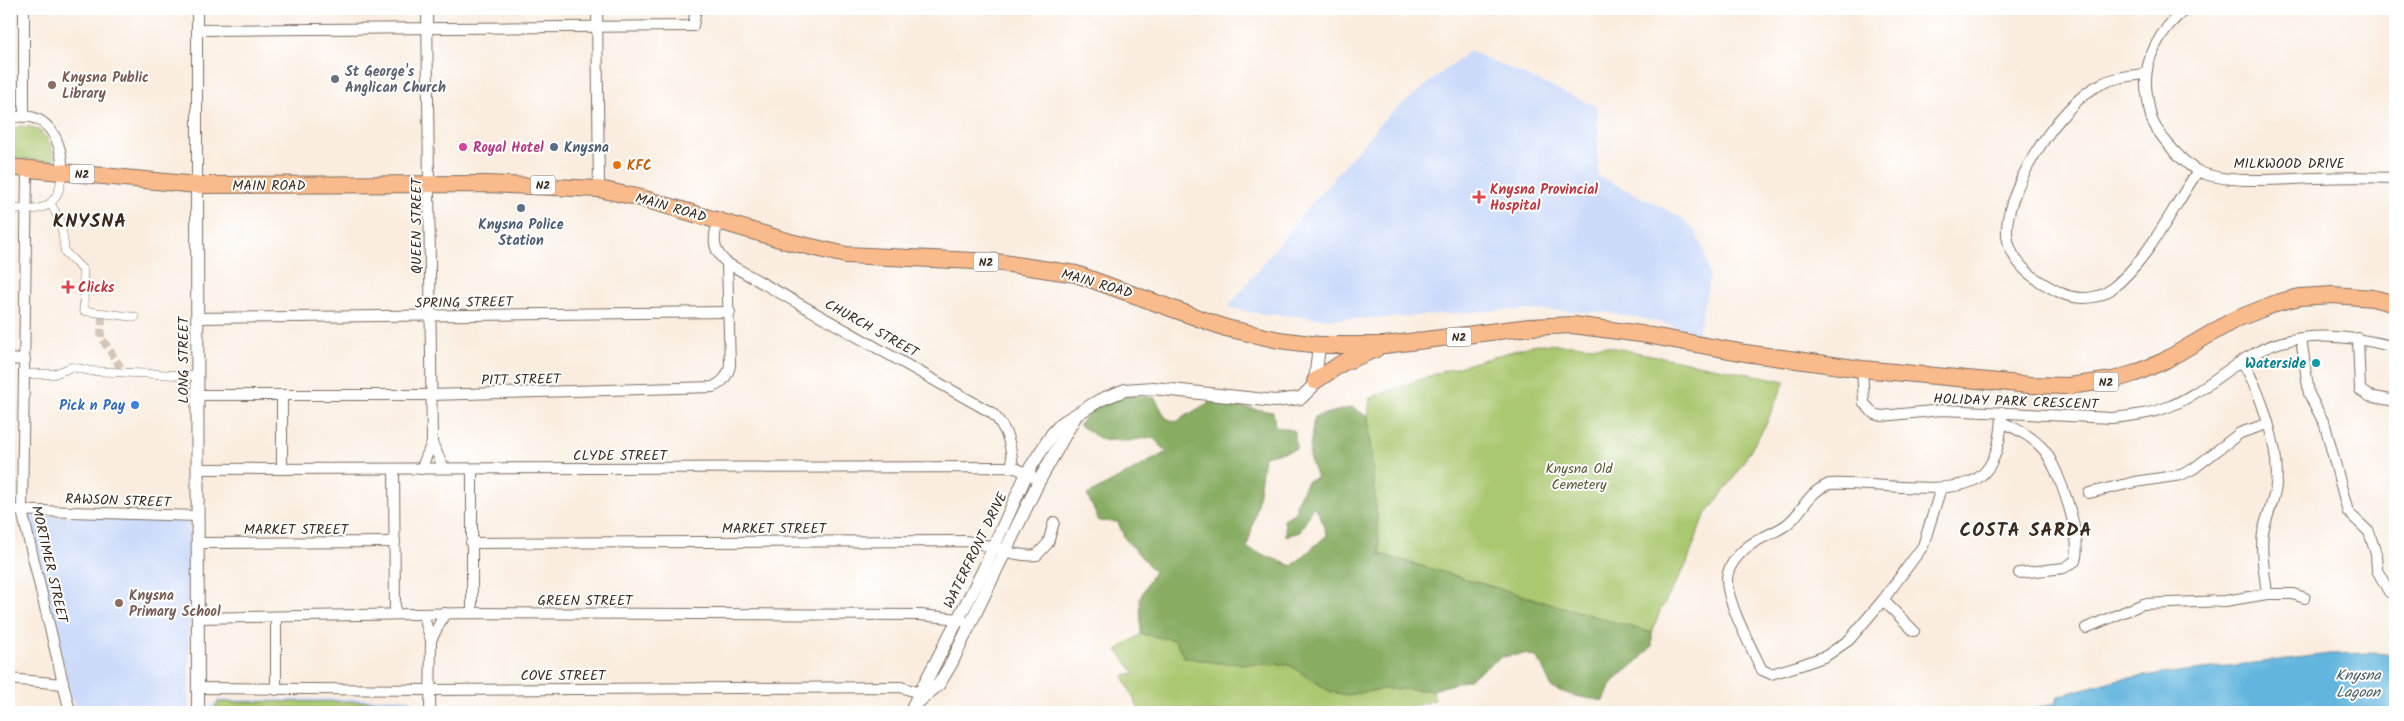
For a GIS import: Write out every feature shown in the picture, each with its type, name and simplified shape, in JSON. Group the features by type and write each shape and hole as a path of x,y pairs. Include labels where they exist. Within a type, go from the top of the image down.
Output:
{"highway":[{"name":"MAIN ROAD","path":"9,168 197,185 429,184 569,186 600,189 641,198 790,242 846,255 996,262 1076,274 1226,328 1279,340 1319,345"},
{"name":"N2","path":"1319,345 1385,345 1530,327 1573,325 1624,331 1745,353 1862,369 2030,385 2095,384 2136,373 2164,361 2234,320 2279,302 2332,295 2373,298 2395,304"},
{"path":"1315,381 1342,363 1385,345"}],"street":[{"path":"24,9 24,116"},
{"name":"LONG STREET","path":"197,9 198,712"},
{"name":"QUEEN STREET","path":"422,469 432,444 427,9"},
{"path":"598,9 600,189"},
{"path":"197,30 427,26 597,28 693,26 696,9"},
{"path":"2145,74 2119,77 2100,84 2066,111 2050,131 2025,172 2012,204 2007,231 2012,253 2029,274 2069,297 2088,298 2099,296 2127,274 2158,236 2198,171 2172,147 2153,122 2145,74 2159,40 2169,26 2186,9"},
{"path":"9,119 24,116 35,119 53,132 62,152 61,187 57,198 36,209 26,211 9,208"},
{"name":"MORTIMER STREET","path":"26,169 22,511 70,712"},
{"name":"MILKWOOD DRIVE","path":"2198,171 2231,178 2256,179 2395,178"},
{"path":"50,203 61,222 65,252 83,270 84,311 102,315 135,317"},
{"name":"CHURCH STREET","path":"718,221 714,243 720,257 728,263 992,413 1006,433 1011,447 1013,467"},
{"name":"PITT STREET","path":"198,395 432,395 713,387 721,383 728,375 730,366 728,263"},
{"name":"SPRING STREET","path":"198,318 730,312"},
{"name":"HOLIDAY PARK CRESCENT","path":"1862,369 1862,398 1867,409 1874,414 1882,416 1942,410 2002,417 2102,418 2154,412 2184,399 2242,361 2270,346 2300,338 2321,335 2358,338 2395,347"},
{"path":"2300,338 2309,394 2324,426 2348,512 2369,532 2376,554 2377,570 2389,592"},
{"path":"2358,338 2360,390 2369,396 2395,401"},
{"path":"1315,381 1319,345"},
{"path":"9,359 25,360"},
{"path":"2242,361 2251,376 2276,457 2277,476 2273,502 2263,532 2262,548 2268,594"},
{"path":"24,374 54,374 72,367 91,371 198,376"},
{"path":"121,368 129,373"},
{"name":"WATERFRONT DRIVE","path":"923,694 939,684 952,664 972,625 1028,473 1052,434 1062,423 1075,417 1100,400 1125,390 1153,388 1291,401 1301,398 1315,381"},
{"path":"282,395 282,469"},
{"name":"WATERFRONT DRIVE","path":"911,709 923,694 958,618 1075,417"},
{"path":"1941,488 1923,546 1883,600 1849,640 1837,650 1809,662 1771,674 1762,670 1732,600 1727,579 1729,569 1746,548 1789,523 1814,492 1829,484 1941,488 1970,482 1985,472 1993,460 2002,417 2035,441 2050,460 2066,501 2078,551 2073,564 2064,568 2019,573"},
{"path":"2089,493 2135,482 2181,475 2193,470 2240,433 2266,424"},
{"name":"QUEEN STREET","path":"432,444 444,468"},
{"name":"CLYDE STREET","path":"198,469 1013,467 1028,473 1039,481"},
{"path":"394,469 395,614"},
{"path":"472,469 472,613"},
{"name":"RAWSON STREET","path":"9,510 197,516"},
{"name":"MARKET STREET","path":"471,543 965,542 1000,548 1024,557 1036,555 1048,543 1054,522"},
{"name":"MARKET STREET","path":"197,543 395,542"},
{"path":"2086,628 2143,604 2225,601 2268,594 2294,594 2306,598"},
{"path":"1883,600 1914,631"},
{"path":"431,640 445,613"},
{"name":"GREEN STREET","path":"198,618 445,613 920,615 958,618 972,625"},
{"path":"423,614 431,640 430,712"},
{"path":"276,617 276,690"},
{"path":"9,678 63,684"},
{"name":"COVE STREET","path":"198,688 430,690 901,687 923,694"}],"shaded area":[{"name":"Knysna Provincial Hospital","path":"1469,51 1598,107 1598,176 1680,217 1695,230 1705,254 1710,276 1698,333 1659,322 1611,313 1503,310 1386,318 1332,319 1254,313 1228,307 1306,210 1386,117"},
{"name":"Knysna Primary School","path":"28,514 189,522 189,712 75,712"},
{"path":"409,698 418,705 418,712 210,712 210,707 218,700"}],"green space":[{"path":"20,126 35,129 45,136 55,161 9,158 9,131"},
{"name":"Knysna Old Cemetery","path":"1537,344 1605,346 1785,381 1765,426 1733,479 1703,519 1687,563 1660,611 1652,633 1380,554 1368,417 1370,398 1441,372"},
{"path":"1125,394 1155,398 1166,418 1176,422 1209,402 1273,412 1275,426 1295,431 1296,449 1264,456 1257,507 1247,548 1292,566 1327,535 1320,516 1313,506 1300,532 1286,536 1284,519 1296,512 1296,503 1307,481 1317,478 1309,457 1314,417 1352,407 1368,417 1380,554 1652,633 1652,646 1637,662 1612,682 1604,701 1574,696 1552,688 1538,658 1525,654 1501,657 1469,679 1433,690 1383,689 1348,695 1331,692 1289,665 1218,663 1184,657 1175,640 1141,634 1140,598 1154,571 1125,539 1118,522 1099,521 1087,495 1167,452 1152,437 1128,441 1102,440 1079,425 1090,411"},
{"path":"1141,634 1175,640 1184,657 1218,663 1289,665 1331,692 1348,695 1383,689 1433,690 1435,700 1393,712 1140,712 1123,676 1135,673 1117,650"},
{"path":"408,701 415,707 416,712 213,712 218,702"}],"water":[{"name":"Knysna Lagoon","path":"2376,653 2395,655 2395,712 2023,712 2056,703 2058,696 2119,679 2329,654"}],"tunnel":[{"path":"102,317 101,337 121,368"}],"place":[{"name":"St George's Anglican Church","path":"335,79"},
{"name":"Knysna Public Library","path":"52,85"},
{"name":"Royal Hotel","path":"463,147"},
{"name":"Knysna","path":"554,147"},
{"name":"KFC","path":"617,165"},
{"name":"Knysna Provincial Hospital","path":"1479,197"},
{"name":"Knysna Police Station","path":"521,208"},
{"name":"Clicks","path":"68,287"},
{"name":"Waterside","path":"2316,363"},
{"name":"Pick n Pay","path":"135,405"},
{"name":"Knysna Primary School","path":"119,603"}],"district":[{"name":"KNYSNA","path":"90,220"},
{"name":"COSTA SARDA","path":"2026,529"}]}
